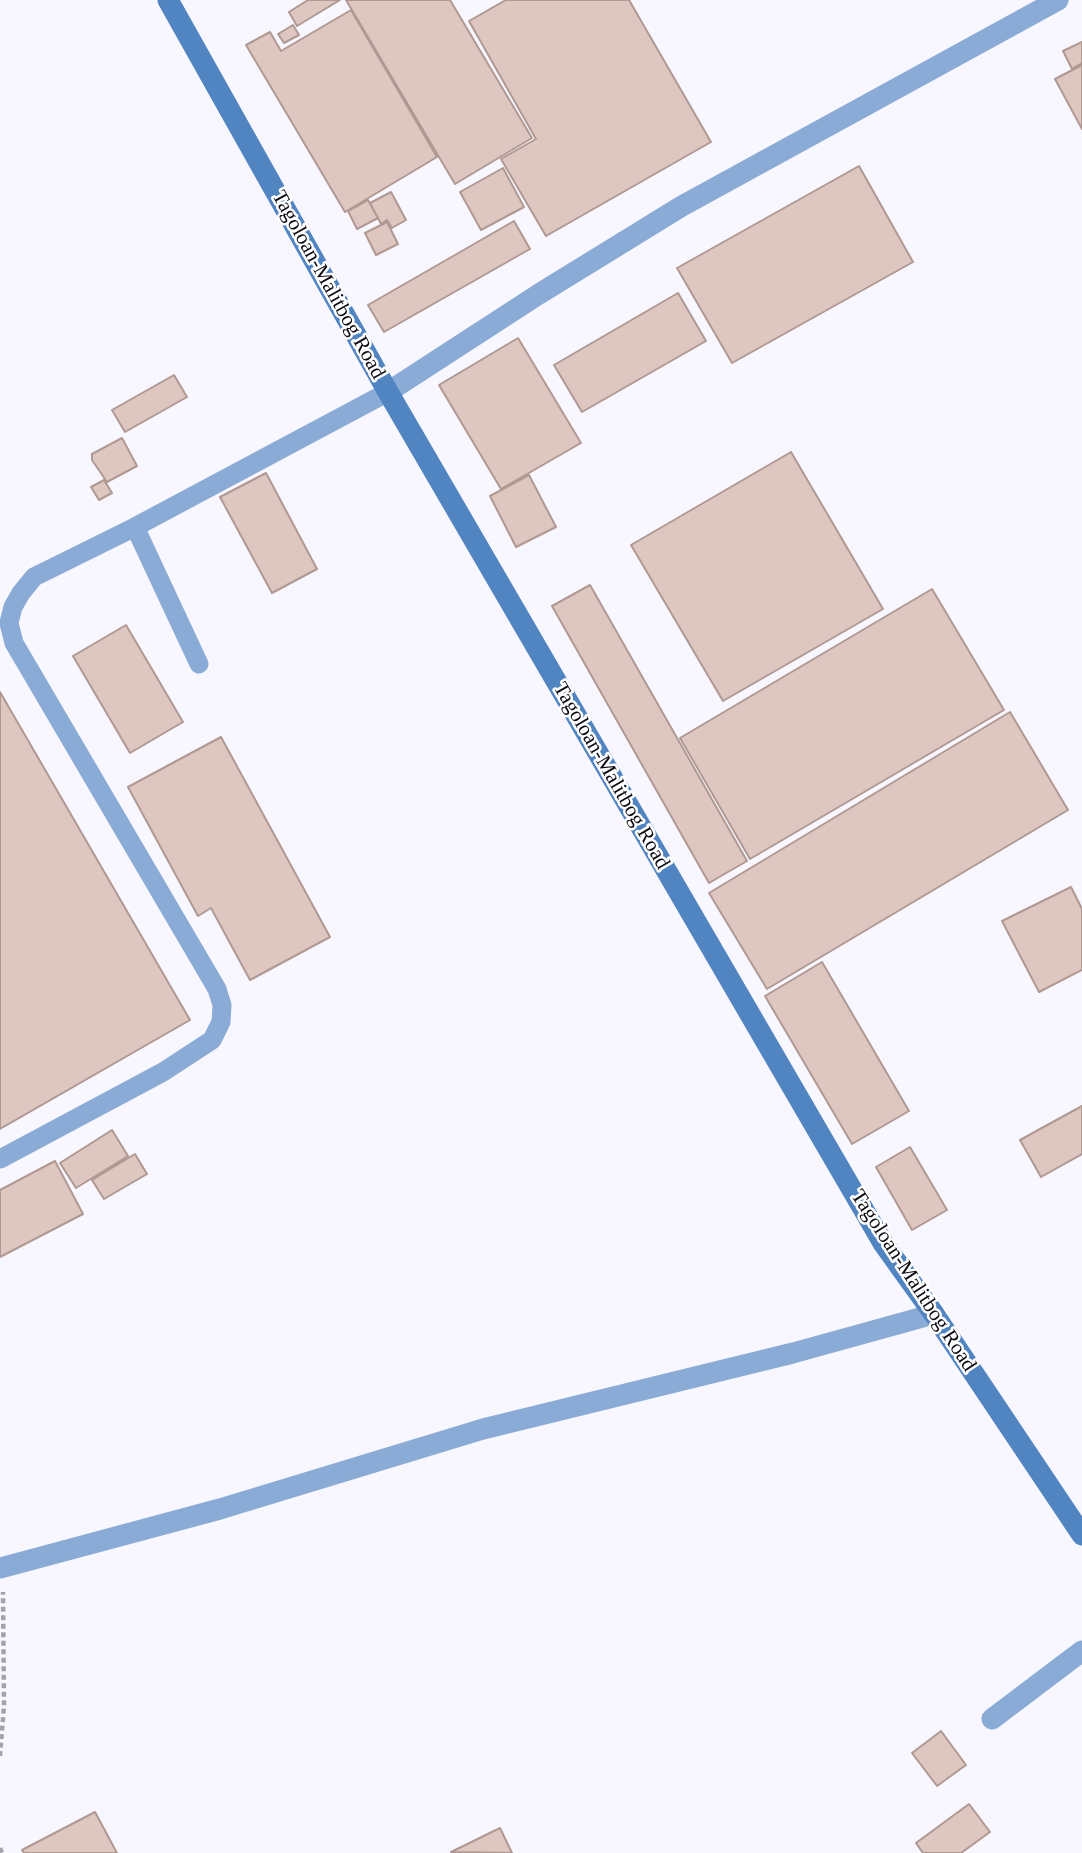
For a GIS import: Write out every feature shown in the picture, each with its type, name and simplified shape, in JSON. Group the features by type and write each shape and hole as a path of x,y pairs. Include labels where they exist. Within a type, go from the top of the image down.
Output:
{"main road":[{"name":"Tagoloan-Malitbog Road","path":"168,0 388,392 883,1243 934,1314 1082,1535"}],"street":[{"path":"388,392 682,206 1058,0"},
{"path":"2,1568 220,1509 483,1429 793,1353 934,1314"},
{"path":"992,1719 1082,1651"}],"lane":[{"path":"0,1159 163,1073 212,1040 221,1022 222,1005 217,989 14,643 9,623 13,607 34,577 135,527 388,392"},
{"path":"135,527 199,664"}],"path":[{"path":"0,1756 4,1706 2,1568"},
{"path":"0,1848 2,1853"}],"building":[{"path":"308,0 340,0 297,26 289,12"},
{"path":"346,0 450,0 532,138 455,184"},
{"path":"506,0 629,0 711,142 546,236 501,159 536,139 469,21"},
{"path":"351,10 437,157 345,212 246,45 270,32 281,51"},
{"path":"293,25 299,35 284,43 278,34"},
{"path":"1082,42 1082,63 1072,69 1063,51"},
{"path":"1082,65 1082,129 1055,79"},
{"path":"859,166 913,262 732,363 677,268"},
{"path":"503,168 524,207 481,230 460,192"},
{"path":"391,192 406,220 392,228 387,220 381,224 370,203"},
{"path":"368,200 378,218 357,229 348,211"},
{"path":"514,221 530,249 384,332 368,305"},
{"path":"387,222 398,244 376,255 365,233"},
{"path":"678,293 706,341 582,412 554,365"},
{"path":"518,338 581,443 501,489 439,385"},
{"path":"174,375 187,397 125,432 112,410"},
{"path":"122,438 137,466 107,482 92,460 92,454"},
{"path":"791,452 883,609 723,701 631,545"},
{"path":"266,473 317,569 272,593 220,497"},
{"path":"529,475 556,527 516,547 490,496"},
{"path":"104,480 112,493 99,500 91,487"},
{"path":"590,585 747,861 709,883 552,606"},
{"path":"932,589 1004,710 750,859 680,738"},
{"path":"126,625 183,722 130,753 73,656"},
{"path":"0,692 190,1020 0,1129"},
{"path":"1010,712 1068,810 767,989 709,893"},
{"path":"221,737 330,937 250,980 211,908 198,916 128,787"},
{"path":"1071,887 1082,909 1082,970 1039,992 1002,921"},
{"path":"822,962 909,1111 852,1144 765,996"},
{"path":"1082,1106 1082,1154 1041,1177 1020,1140"},
{"path":"112,1130 128,1156 76,1188 60,1163"},
{"path":"910,1147 947,1210 912,1230 876,1167"},
{"path":"135,1154 147,1174 104,1199 92,1180"},
{"path":"55,1161 83,1214 0,1257 0,1190"},
{"path":"941,1731 966,1765 937,1786 912,1753"},
{"path":"969,1804 990,1832 961,1853 923,1853 916,1843"},
{"path":"95,1812 117,1853 24,1853 22,1850"},
{"path":"500,1828 512,1853 451,1852"}]}
